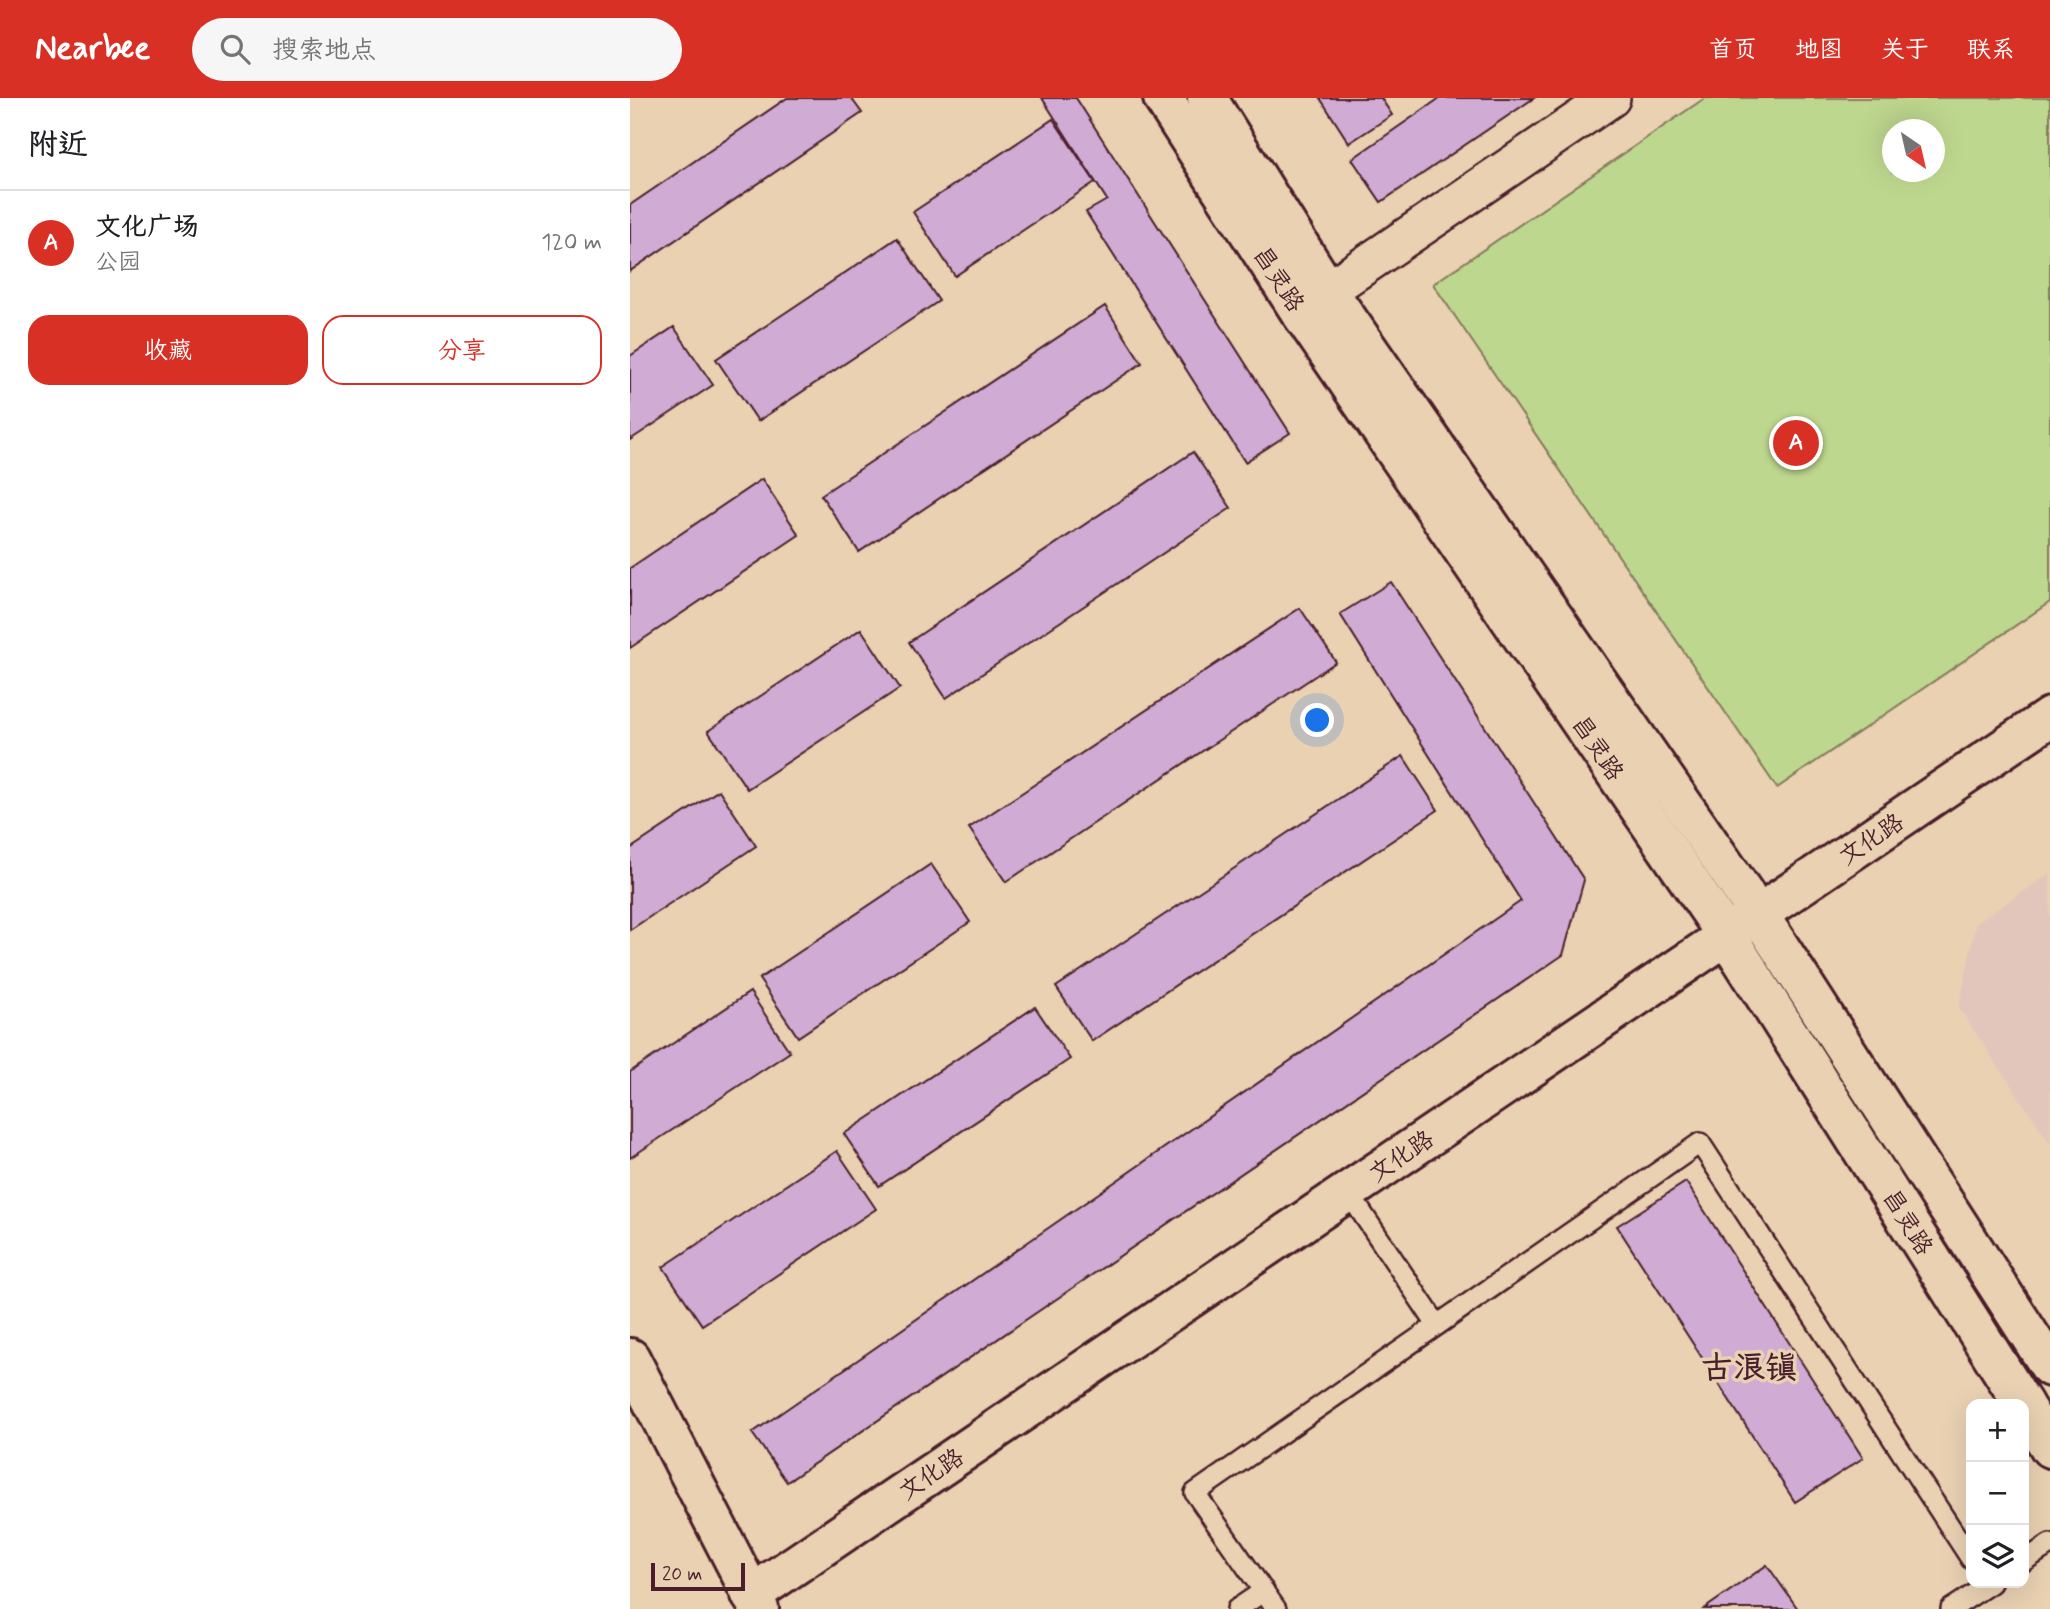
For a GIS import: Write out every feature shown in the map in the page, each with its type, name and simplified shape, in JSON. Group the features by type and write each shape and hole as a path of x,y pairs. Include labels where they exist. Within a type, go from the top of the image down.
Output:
{"main road":[{"name":"昌灵路","path":"1163,98 1314,301 1759,915 2050,1367"},
{"name":"昌灵路","path":"1208,98 1314,301 1727,936 2019,1399"},
{"name":"文化路","path":"755,1602 1348,1192 2050,717"},
{"path":"630,1358 755,1602"},
{"name":"昌灵路","path":"2029,1415 2050,1448"}],"street":[{"path":"1314,301 1611,98"}],"lane":[{"path":"1276,1609 1195,1493 1700,1143 1966,1551"},
{"path":"1348,1192 1437,1325"},
{"path":"2029,1558 2050,1544"},
{"path":"1951,1609 1982,1588"},
{"path":"1237,1609 1264,1591"}],"shaded area":[{"path":"2050,874 2050,1143 1959,1008 1976,923"}],"green space":[{"path":"1705,98 2050,98 2050,602 1777,788 1433,284"}],"building":[{"path":"787,98 851,98 862,113 630,271 630,205"},
{"path":"1042,98 1076,98 1290,433 1245,462 1086,212 1107,200"},
{"path":"1320,98 1381,98 1392,115 1349,143"},
{"path":"1440,98 1534,98 1381,202 1352,159"},
{"path":"1053,119 1095,182 955,276 913,212"},
{"path":"897,238 939,301 758,421 716,359"},
{"path":"1105,306 1142,363 859,552 821,495"},
{"path":"674,327 713,385 630,440 630,356"},
{"path":"1193,452 1231,508 946,698 909,642"},
{"path":"762,479 799,535 630,648 630,568"},
{"path":"1391,582 1584,880 1563,955 787,1482 752,1433 1521,901 1340,614"},
{"path":"1300,608 1336,662 1006,882 969,828"},
{"path":"861,629 900,688 747,789 708,731"},
{"path":"1403,756 1438,810 1092,1041 1056,987"},
{"path":"719,790 756,846 630,930 630,849"},
{"path":"931,864 970,922 798,1037 759,979"},
{"path":"750,992 790,1052 630,1158 630,1072"},
{"path":"1035,1007 1070,1059 879,1186 844,1134"},
{"path":"837,1151 876,1209 702,1325 663,1267"},
{"path":"1686,1182 1863,1458 1795,1502 1617,1226"},
{"path":"1767,1565 1798,1609 1704,1609"}],"place":[{"name":"文化广场","path":"1796,443"}],"district":[{"name":"古浪镇","path":"1749,1367"}]}
